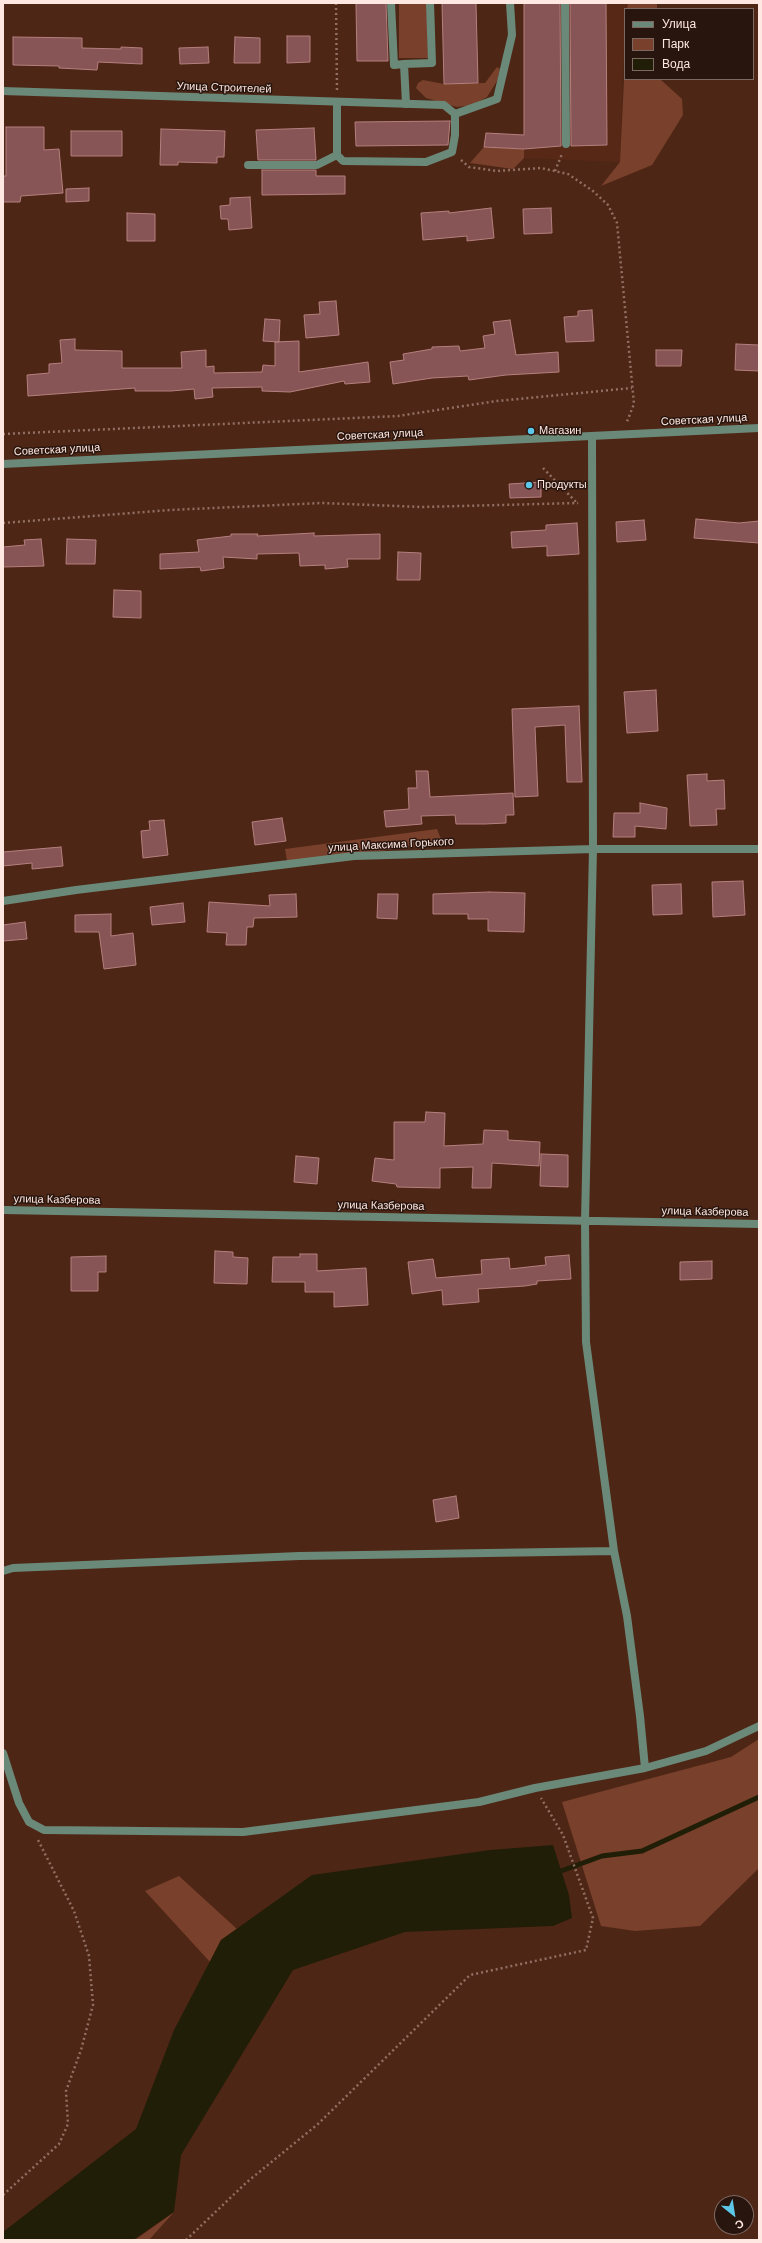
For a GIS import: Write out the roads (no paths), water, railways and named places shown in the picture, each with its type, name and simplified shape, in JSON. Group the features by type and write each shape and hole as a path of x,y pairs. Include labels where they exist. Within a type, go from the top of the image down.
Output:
{"street":[{"path":"391,3 394,64 432,63 430,3"},
{"path":"337,102 337,155 343,161 426,162 452,152 455,135 455,114 497,99 512,35 510,3"},
{"path":"565,3 566,144"},
{"path":"404,64 406,104"},
{"name":"Улица Строителей","path":"3,92 406,104 444,106 455,114"},
{"path":"248,165 317,165 337,155"},
{"name":"Советская улица","path":"3,464 759,428"},
{"path":"592,436 593,849 585,1221 586,1342 614,1551 627,1616 645,1768"},
{"name":"улица Максима Горького","path":"3,901 76,890 354,856 593,849 759,849"},
{"name":"улица Казберова","path":"3,1210 759,1224"},
{"path":"3,1571 13,1568 299,1556 614,1551"},
{"path":"3,1753 19,1803 29,1822 44,1830 243,1832 479,1802 535,1788 645,1768 706,1751 759,1726"}],"water":[{"path":"553,1845 569,1895 572,1918 553,1926 405,1932 293,1970 181,2155 174,2212 133,2240 3,2240 3,2232 136,2129 174,2030 221,1940 312,1875 490,1850"}],"waterway":[{"path":"561,1871 602,1856 642,1851 759,1797"}],"place":[{"name":"Магазин","path":"531,431"},
{"name":"Продукты","path":"529,485"}]}
